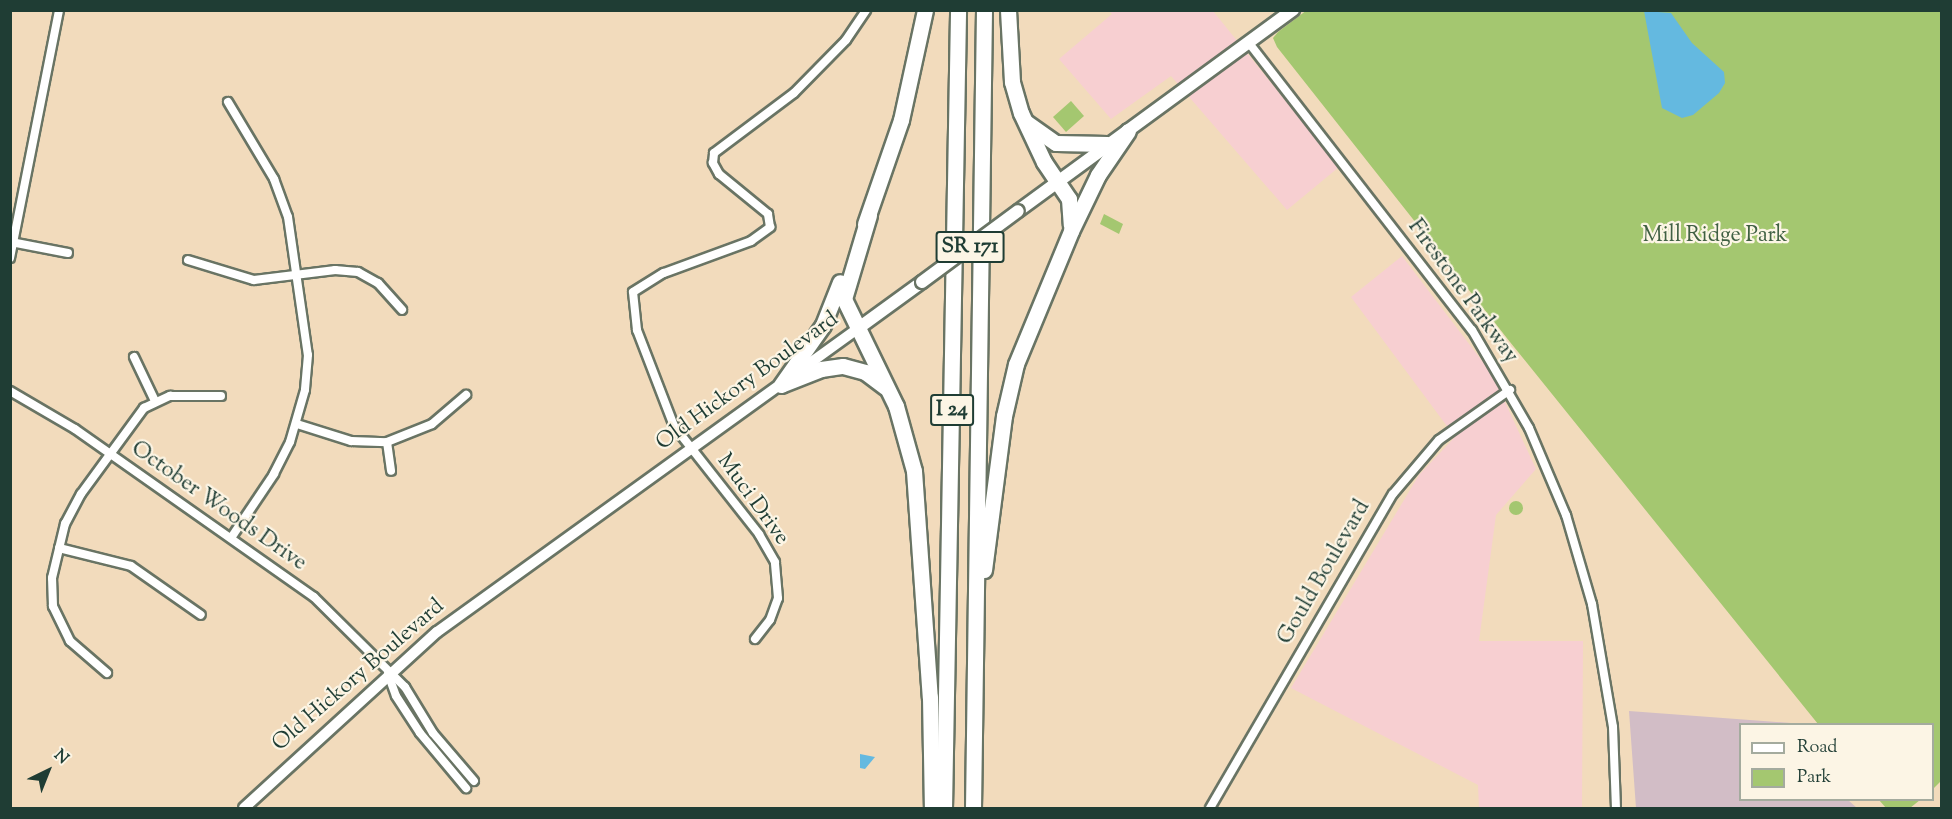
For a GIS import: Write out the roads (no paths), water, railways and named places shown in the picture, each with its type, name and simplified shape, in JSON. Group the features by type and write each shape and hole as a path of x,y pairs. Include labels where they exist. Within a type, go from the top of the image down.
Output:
{"highway":[{"path":"924,10 903,114 844,295 847,309 860,327 892,397 910,454 918,500 931,706 932,808"},
{"name":"I 24","path":"944,808 958,10"},
{"name":"I 24","path":"972,808 984,10"},
{"path":"1008,10 1012,82 1020,113 1072,208 1071,231"},
{"path":"1020,113 1037,133 1056,142 1107,144"},
{"path":"974,686 990,505 1004,416 1016,364 1071,231 1098,175 1128,131"},
{"path":"781,385 823,325 869,215"},
{"path":"781,385 820,369 843,366 871,375 892,397"}],"main road":[{"name":"Old Hickory Boulevard","path":"244,808 388,674 471,606 781,385 1293,10"}],"street":[{"path":"10,258 59,10"},
{"name":"Muci Drive","path":"755,639 770,620 778,598 775,562 759,534 674,426 653,381 633,314 633,292 663,273 751,241 770,227 766,212 719,174 713,163 714,153 794,93 846,40 866,10"},
{"name":"Firestone Parkway","path":"1249,43 1472,330 1510,390 1564,512 1592,604 1613,727 1616,808"},
{"path":"228,102 278,188 290,225 299,276 308,355 297,424 280,465 231,538"},
{"path":"12,242 68,253"},
{"path":"188,260 247,279 358,272 378,283 402,310"},
{"path":"134,357 155,401"},
{"name":"Gould Boulevard","path":"1210,808 1393,494 1439,440 1510,390"},
{"name":"October Woods Drive","path":"10,391 110,453 324,605 388,674"},
{"path":"297,424 357,442 387,442 432,424 466,395"},
{"path":"107,673 70,641 57,618 51,591 58,548 74,505 136,416 155,401 170,396 221,396"},
{"path":"387,442 392,471"},
{"path":"58,548 131,566 201,615"},
{"path":"388,674 410,693 433,733 474,781"},
{"path":"388,674 396,696 420,733 466,788"}],"water":[{"path":"1644,11 1671,13 1692,43 1724,72 1725,83 1719,93 1693,115 1682,118 1662,108"},
{"path":"860,754 875,757 865,769 860,768"}],"park label":[{"name":"Mill Ridge Park","path":"1715,237"}]}
